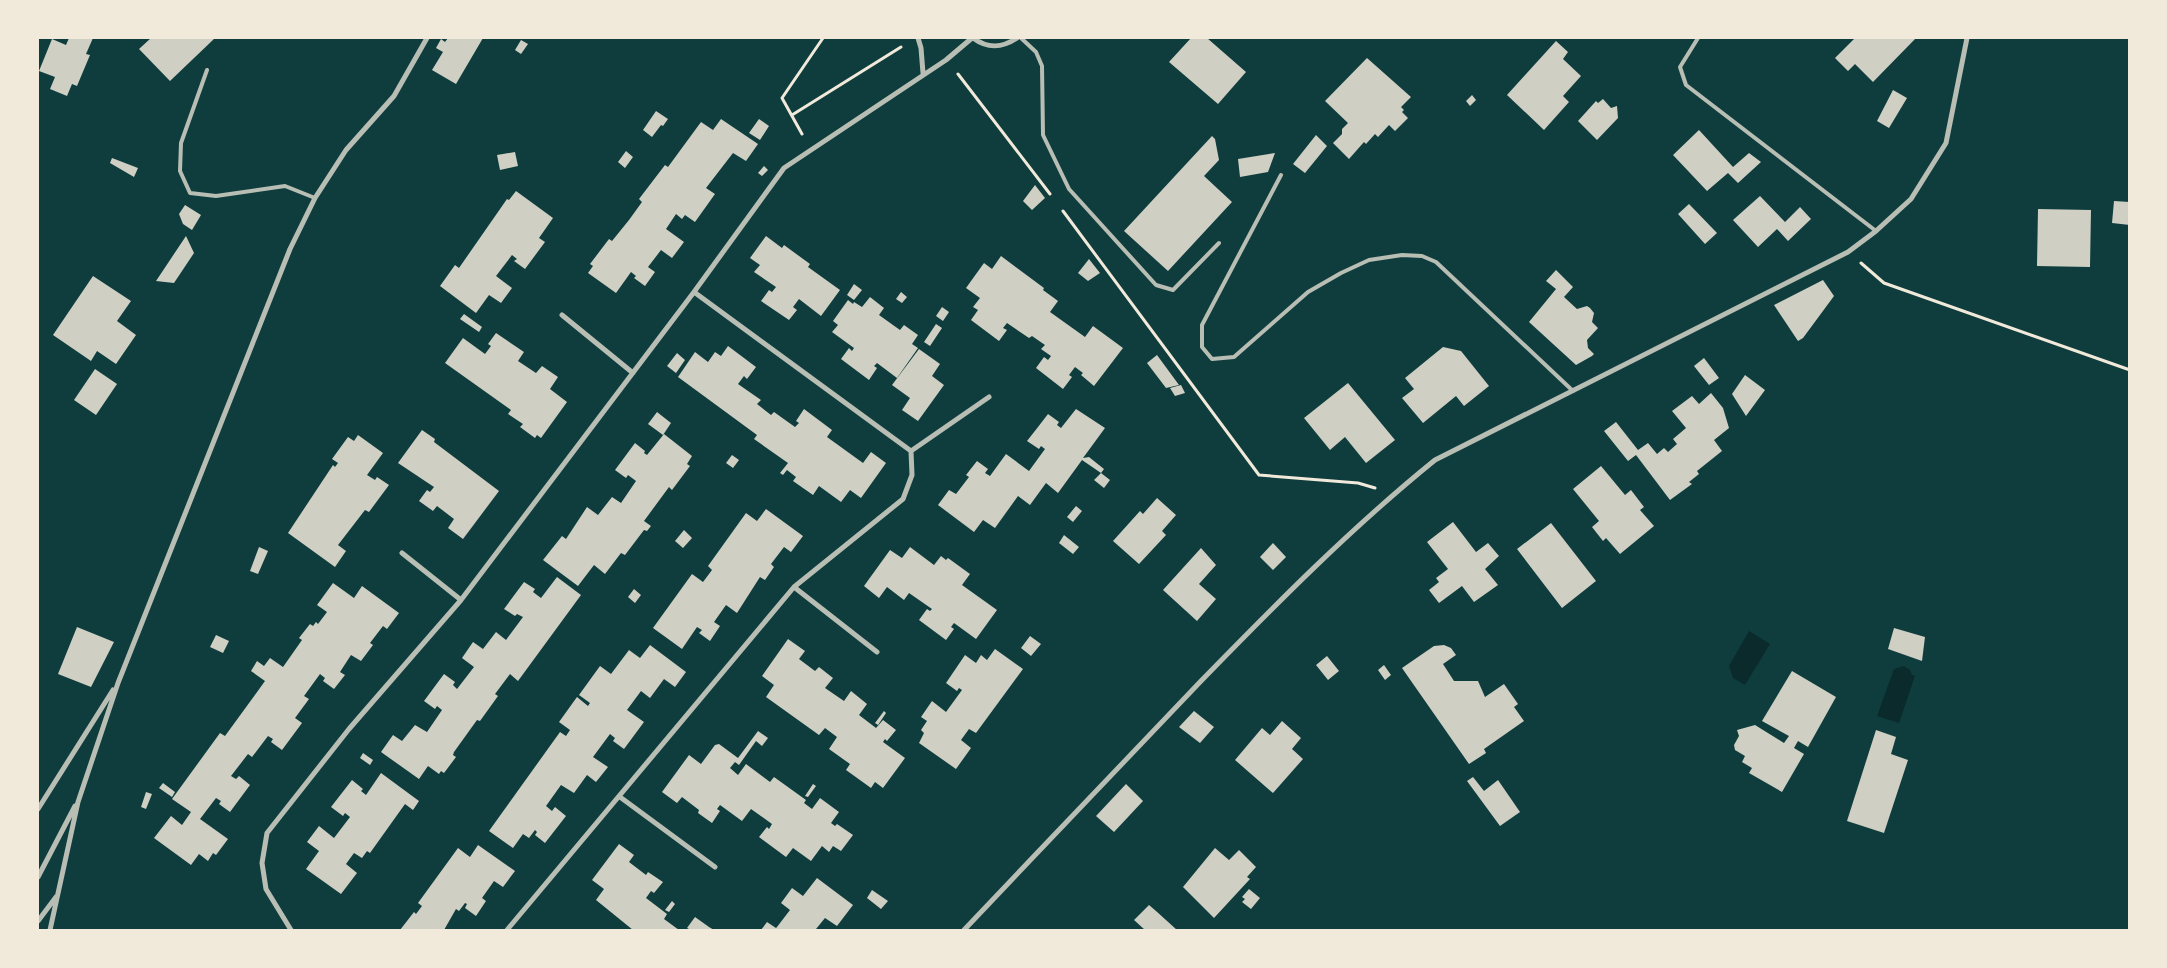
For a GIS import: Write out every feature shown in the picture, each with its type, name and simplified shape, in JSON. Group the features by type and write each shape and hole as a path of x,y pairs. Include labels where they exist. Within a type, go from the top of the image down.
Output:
{"street":[{"path":"50,930 78,802 118,683 290,249 315,198 346,150 394,96 427,38"},
{"path":"918,38 921,48 923,74"},
{"path":"291,930 266,889 262,863 267,833 349,729 461,600 694,292 784,168 946,60 972,38 982,44 994,46 1006,45 1019,38"},
{"path":"964,930 1295,584 1392,496 1435,460 1848,252 1876,231 1911,199 1946,143 1967,38"},
{"path":"694,292 911,451"},
{"path":"562,315 633,372"},
{"path":"911,451 989,397"},
{"path":"507,930 794,588 903,499 912,475 911,451"},
{"path":"402,553 461,600"},
{"path":"794,588 876,652"},
{"path":"38,809 118,683"},
{"path":"620,796 715,867"},
{"path":"38,878 78,802"},
{"path":"38,921 58,894"}],"lane":[{"path":"1019,38 1036,52 1042,66 1043,134 1069,189 1156,285 1173,290 1219,243"},
{"path":"1698,38 1680,67 1686,85 1876,231"},
{"path":"207,70 181,143 180,171 190,192 216,196 285,186 315,198"},
{"path":"1281,176 1202,325 1202,347 1212,358 1234,357 1308,292 1341,273 1369,260 1402,255 1422,256 1436,262 1573,390"}],"path":[{"path":"811,150 782,98 823,38"},
{"path":"976,98 1051,196"},
{"path":"1057,204 1259,475 1358,483 1392,496"},
{"path":"1848,252 1884,283 2130,370"}],"water":[{"path":"1749,631 1770,644 1745,685 1733,678 1729,666"},
{"path":"1904,666 1915,676 1899,723 1877,716 1894,669"}],"building":[{"path":"69,38 93,38 86,54 90,55 77,86 72,84 67,96 50,89 55,77 39,71 52,39 66,45"},
{"path":"151,38 215,38 170,81 139,49"},
{"path":"448,38 483,38 456,84 432,70 443,52 436,48 441,39 445,42"},
{"path":"1191,38 1207,38 1246,72 1218,104 1169,62"},
{"path":"1855,38 1916,38 1873,82 1855,64 1848,71 1835,58"},
{"path":"521,40 528,44 521,54 515,50"},
{"path":"1556,41 1568,52 1563,59 1581,76 1563,96 1569,102 1544,130 1507,95"},
{"path":"1367,58 1411,97 1401,107 1404,110 1402,112 1408,118 1395,131 1389,125 1378,137 1375,134 1366,144 1364,142 1349,159 1333,143 1342,134 1342,129 1348,123 1325,101"},
{"path":"1893,90 1907,98 1889,128 1877,121"},
{"path":"1472,95 1476,100 1470,106 1466,101"},
{"path":"1603,99 1611,108 1617,106 1618,118 1597,140 1578,121 1596,101 1598,103"},
{"path":"656,111 668,119 652,137 643,130"},
{"path":"721,119 758,144 746,161 733,153 706,188 715,194 695,222 685,215 682,219 676,214 666,229 684,242 672,258 661,250 648,267 655,272 645,286 634,278 636,276 631,272 616,293 588,273 593,266 590,264 609,239 612,241 629,220 642,202 639,199 665,165 668,167 701,122 713,130"},
{"path":"759,119 769,126 760,140 749,133"},
{"path":"1699,130 1733,167 1749,153 1761,162 1738,183 1728,173 1707,191 1673,155"},
{"path":"1316,135 1327,146 1305,173 1293,164"},
{"path":"1212,136 1215,139 1219,160 1204,176 1232,202 1168,271 1124,231"},
{"path":"626,151 633,157 625,168 618,162"},
{"path":"515,152 518,166 500,170 497,155"},
{"path":"1275,153 1268,172 1240,177 1238,159"},
{"path":"112,158 138,168 134,177 110,163"},
{"path":"764,166 768,170 762,176 758,173"},
{"path":"1035,185 1045,198 1032,210 1023,201"},
{"path":"516,191 553,218 539,238 545,242 525,269 514,261 517,259 512,255 496,276 512,288 501,303 489,295 476,313 440,286 455,265 459,268 507,199 509,200"},
{"path":"1760,196 1785,222 1800,207 1811,219 1788,241 1777,229 1758,247 1733,220"},
{"path":"2114,201 2130,202 2130,225 2112,223"},
{"path":"1689,204 1717,233 1705,244 1678,214"},
{"path":"185,205 201,215 192,230 183,224 179,214"},
{"path":"2038,209 2091,210 2090,267 2037,266"},
{"path":"186,236 194,253 174,283 156,281"},
{"path":"766,236 782,248 784,245 810,264 808,267 840,290 821,316 799,299 793,307 797,310 789,320 761,301 769,290 772,292 776,287 754,272 760,265 750,258"},
{"path":"1001,256 1044,288 1043,290 1058,301 1050,312 1085,337 1093,326 1123,348 1094,386 1075,367 1069,375 1072,377 1063,389 1036,368 1044,357 1048,360 1051,356 1041,349 1045,345 1032,336 1029,338 1007,323 1003,328 1007,330 999,341 971,320 978,310 973,307 980,298 966,288 984,263 992,269"},
{"path":"1089,259 1100,273 1088,281 1078,273"},
{"path":"1556,270 1573,287 1564,297 1577,309 1587,306 1590,308 1594,313 1592,322 1598,328 1587,340 1588,348 1594,354 1576,365 1529,322 1556,289 1546,281"},
{"path":"93,276 131,301 117,321 136,335 116,364 97,351 91,361 53,335"},
{"path":"1823,280 1834,296 1803,338 1798,341 1774,305"},
{"path":"854,284 862,290 854,300 847,295"},
{"path":"901,292 907,297 902,303 896,299"},
{"path":"870,297 884,308 879,315 900,330 904,325 918,335 912,344 918,348 897,378 877,363 874,366 877,368 869,380 841,359 849,348 852,351 854,348 832,332 838,325 833,321 848,300 862,307"},
{"path":"942,307 949,312 943,321 936,316"},
{"path":"464,314 482,327 479,332 460,319"},
{"path":"936,324 942,328 930,346 924,342"},
{"path":"496,333 524,352 518,361 536,373 542,366 558,377 550,389 567,402 541,438 537,435 535,438 520,427 523,424 508,414 511,410 445,363 463,338 485,354 491,346 488,344"},
{"path":"728,346 756,367 747,379 744,376 738,384 761,400 757,404 771,415 774,412 795,427 799,423 796,421 804,409 832,430 827,437 863,463 871,452 886,463 861,498 850,490 841,502 819,486 813,495 793,481 796,477 787,470 783,475 780,473 788,463 754,439 757,435 678,377 695,352 708,362 715,352 721,356"},
{"path":"1443,347 1461,351 1489,386 1464,406 1456,396 1423,423 1402,398 1414,389 1405,378"},
{"path":"919,349 940,364 932,376 944,385 918,421 902,410 910,398 892,385"},
{"path":"677,353 685,360 676,373 667,366"},
{"path":"1157,355 1179,385 1166,388 1147,363"},
{"path":"1704,358 1719,378 1709,385 1694,366"},
{"path":"95,369 117,384 96,415 74,400"},
{"path":"1745,375 1765,390 1746,416 1732,394"},
{"path":"1348,383 1395,440 1366,463 1345,437 1330,450 1304,418"},
{"path":"1181,385 1185,393 1175,396 1170,388"},
{"path":"1711,393 1723,408 1729,428 1714,440 1722,451 1697,471 1699,474 1689,482 1692,484 1670,500 1636,455 1628,461 1604,431 1616,422 1638,450 1648,443 1657,454 1664,448 1668,452 1677,444 1673,439 1686,428 1672,411 1692,396 1699,404"},
{"path":"1076,409 1105,428 1083,458 1089,457 1104,469 1101,473 1082,460 1058,493 1046,483 1030,505 1018,496 995,528 983,520 974,532 938,505 949,490 956,494 969,477 966,475 977,461 988,469 985,473 990,476 1006,454 1029,471 1045,449 1041,446 1039,449 1027,441 1048,414 1059,422 1057,425 1061,428"},
{"path":"657,412 671,423 663,435 648,424"},
{"path":"422,430 435,439 434,442 499,491 463,539 448,528 454,519 437,506 433,511 419,501 427,490 430,492 434,487 398,463"},
{"path":"664,434 692,456 687,464 690,466 672,490 669,487 644,521 651,526 647,531 644,530 625,555 621,553 605,574 594,565 578,586 543,560 562,536 566,539 587,507 598,515 612,497 621,503 636,481 628,475 626,478 615,470 635,443 647,455"},
{"path":"358,435 383,453 367,475 375,480 377,477 389,485 369,512 365,510 338,545 346,551 335,567 288,533 333,465 335,467 338,463 332,459 348,437 354,441"},
{"path":"732,455 739,460 733,468 726,463"},
{"path":"1601,466 1625,495 1631,490 1644,507 1640,510 1654,526 1620,554 1606,538 1603,541 1592,527 1599,521 1573,489"},
{"path":"1101,473 1110,480 1104,488 1094,480"},
{"path":"1157,498 1176,515 1162,531 1166,535 1139,564 1113,541 1140,511 1143,514"},
{"path":"1076,506 1082,511 1073,522 1067,517"},
{"path":"766,509 803,536 791,552 784,547 771,564 774,567 765,580 760,577 737,613 726,605 714,622 720,626 710,641 699,633 702,630 697,627 682,649 653,628 692,574 703,582 712,570 708,566 746,513 757,521"},
{"path":"1453,522 1476,552 1488,543 1499,556 1485,569 1498,585 1474,602 1462,586 1439,603 1429,590 1439,582 1436,578 1448,569 1427,542"},
{"path":"1551,523 1596,581 1562,608 1517,549"},
{"path":"684,530 692,538 683,548 675,541"},
{"path":"1064,535 1079,547 1073,554 1059,543"},
{"path":"1273,543 1286,557 1273,570 1260,557"},
{"path":"259,547 268,551 258,574 250,571"},
{"path":"910,547 934,565 941,556 946,560 948,558 970,574 962,585 997,610 976,639 954,623 951,627 954,629 946,640 919,620 927,609 930,611 932,609 909,593 904,600 887,587 879,598 864,586 890,550 902,558"},
{"path":"1201,548 1216,565 1199,584 1216,599 1197,621 1163,590"},
{"path":"557,577 581,595 518,681 510,674 495,694 498,696 480,721 477,720 454,752 453,755 456,757 444,773 441,771 439,774 428,766 419,779 381,752 393,735 402,741 415,725 427,732 442,710 437,706 435,709 424,701 444,674 455,682 453,685 457,689 474,667 462,658 473,642 483,649 496,632 506,640 523,617 517,614 515,616 504,609 524,582 535,589 533,592 541,598"},
{"path":"333,583 354,598 362,586 399,613 387,629 383,626 370,643 373,645 361,661 351,655 340,672 345,675 334,689 323,681 325,678 320,674 304,696 309,699 295,718 302,723 282,750 271,742 273,739 268,736 252,757 248,754 231,776 236,779 239,776 250,785 230,812 219,804 221,801 216,798 200,819 228,839 216,855 213,853 208,861 199,854 191,865 154,838 171,816 182,825 191,812 172,799 220,733 225,736 265,681 251,671 257,661 264,666 270,658 283,667 302,640 299,638 310,624 313,626 316,622 318,624 327,612 317,605"},
{"path":"634,589 641,595 635,603 628,597"},
{"path":"77,627 114,642 91,687 58,674"},
{"path":"1894,628 1925,637 1922,661 1888,649"},
{"path":"216,635 229,641 223,653 210,647"},
{"path":"1030,636 1041,644 1031,656 1021,648"},
{"path":"788,639 805,651 799,659 815,671 819,667 833,678 825,688 844,701 851,691 867,704 859,715 876,728 883,720 896,730 887,741 885,739 883,742 905,758 883,788 875,782 871,788 846,770 850,764 829,749 837,737 825,728 819,735 766,697 774,685 762,676"},
{"path":"650,645 686,672 675,687 664,679 650,698 641,691 627,710 644,722 624,749 613,741 615,738 610,734 593,757 608,767 596,782 587,775 574,793 561,785 546,806 552,811 555,807 566,816 545,843 535,835 537,832 535,830 529,838 523,834 513,848 489,831 560,732 566,736 570,730 559,722 577,697 588,706 590,703 579,695 600,666 611,674 629,650 640,658"},
{"path":"1444,645 1451,648 1456,655 1443,664 1454,681 1478,681 1485,697 1504,684 1518,704 1514,707 1524,721 1484,749 1486,753 1469,764 1402,668 1434,646"},
{"path":"995,649 1023,669 976,733 969,729 961,740 971,748 956,769 919,743 924,733 921,730 927,721 921,717 932,701 946,712 962,690 959,688 957,691 946,683 965,655 976,663 981,655 987,660"},
{"path":"1327,656 1339,671 1328,680 1316,665"},
{"path":"1384,665 1391,675 1385,680 1378,670"},
{"path":"1792,671 1836,697 1808,747 1798,741 1794,748 1804,754 1782,792 1749,773 1752,768 1742,762 1745,756 1735,750 1734,745 1739,736 1737,730 1755,725 1784,743 1789,736 1762,721"},
{"path":"884,711 886,713 878,725 875,723"},
{"path":"1194,711 1214,727 1200,743 1179,727"},
{"path":"1282,721 1301,738 1292,749 1303,759 1273,793 1235,760 1262,728 1270,735"},
{"path":"1876,730 1896,737 1891,754 1908,760 1884,833 1847,821"},
{"path":"758,731 768,738 762,746 756,741 739,765 735,762 730,768 738,775 746,764 770,782 774,777 806,800 804,803 812,809 820,798 839,812 831,823 835,826 837,824 853,835 841,851 833,846 829,852 822,846 811,861 793,848 786,857 759,837 772,824 751,809 742,821 720,805 717,809 720,811 712,823 698,813 699,810 682,797 677,803 662,792 689,755 701,764 715,745 719,744 738,758"},
{"path":"363,753 373,760 370,765 360,758"},
{"path":"381,773 419,801 413,810 405,804 370,853 367,851 362,858 354,853 346,864 357,873 341,894 306,869 319,851 307,842 319,826 334,838 350,817 345,813 343,816 331,807 352,780 363,789 361,791 366,795"},
{"path":"1473,777 1484,791 1498,780 1520,812 1500,826 1467,781"},
{"path":"163,783 175,792 172,797 159,788"},
{"path":"813,784 816,786 808,797 805,796"},
{"path":"1126,784 1143,801 1114,832 1096,816"},
{"path":"146,792 152,794 146,809 141,807"},
{"path":"619,844 634,855 629,862 646,875 648,872 663,882 654,893 651,891 646,898 667,914 664,919 679,930 633,930 596,900 604,889 592,880"},
{"path":"478,845 515,871 503,887 494,881 482,898 486,901 476,916 465,908 467,904 465,903 459,911 456,909 444,930 400,930 414,912 416,914 422,906 418,903 458,848 470,857"},
{"path":"1215,848 1229,860 1239,850 1256,867 1247,877 1250,879 1214,918 1183,887"},
{"path":"817,878 853,905 837,926 825,918 816,929 818,930 761,930 767,922 776,928 790,910 781,903 792,888 803,896"},
{"path":"1249,889 1260,898 1251,909 1242,902 1245,899 1242,897"},
{"path":"872,890 888,901 881,909 867,898"},
{"path":"672,901 675,904 669,912 665,910"},
{"path":"1149,905 1177,930 1145,930 1134,920"},
{"path":"695,917 714,930 691,930 687,928"}]}
